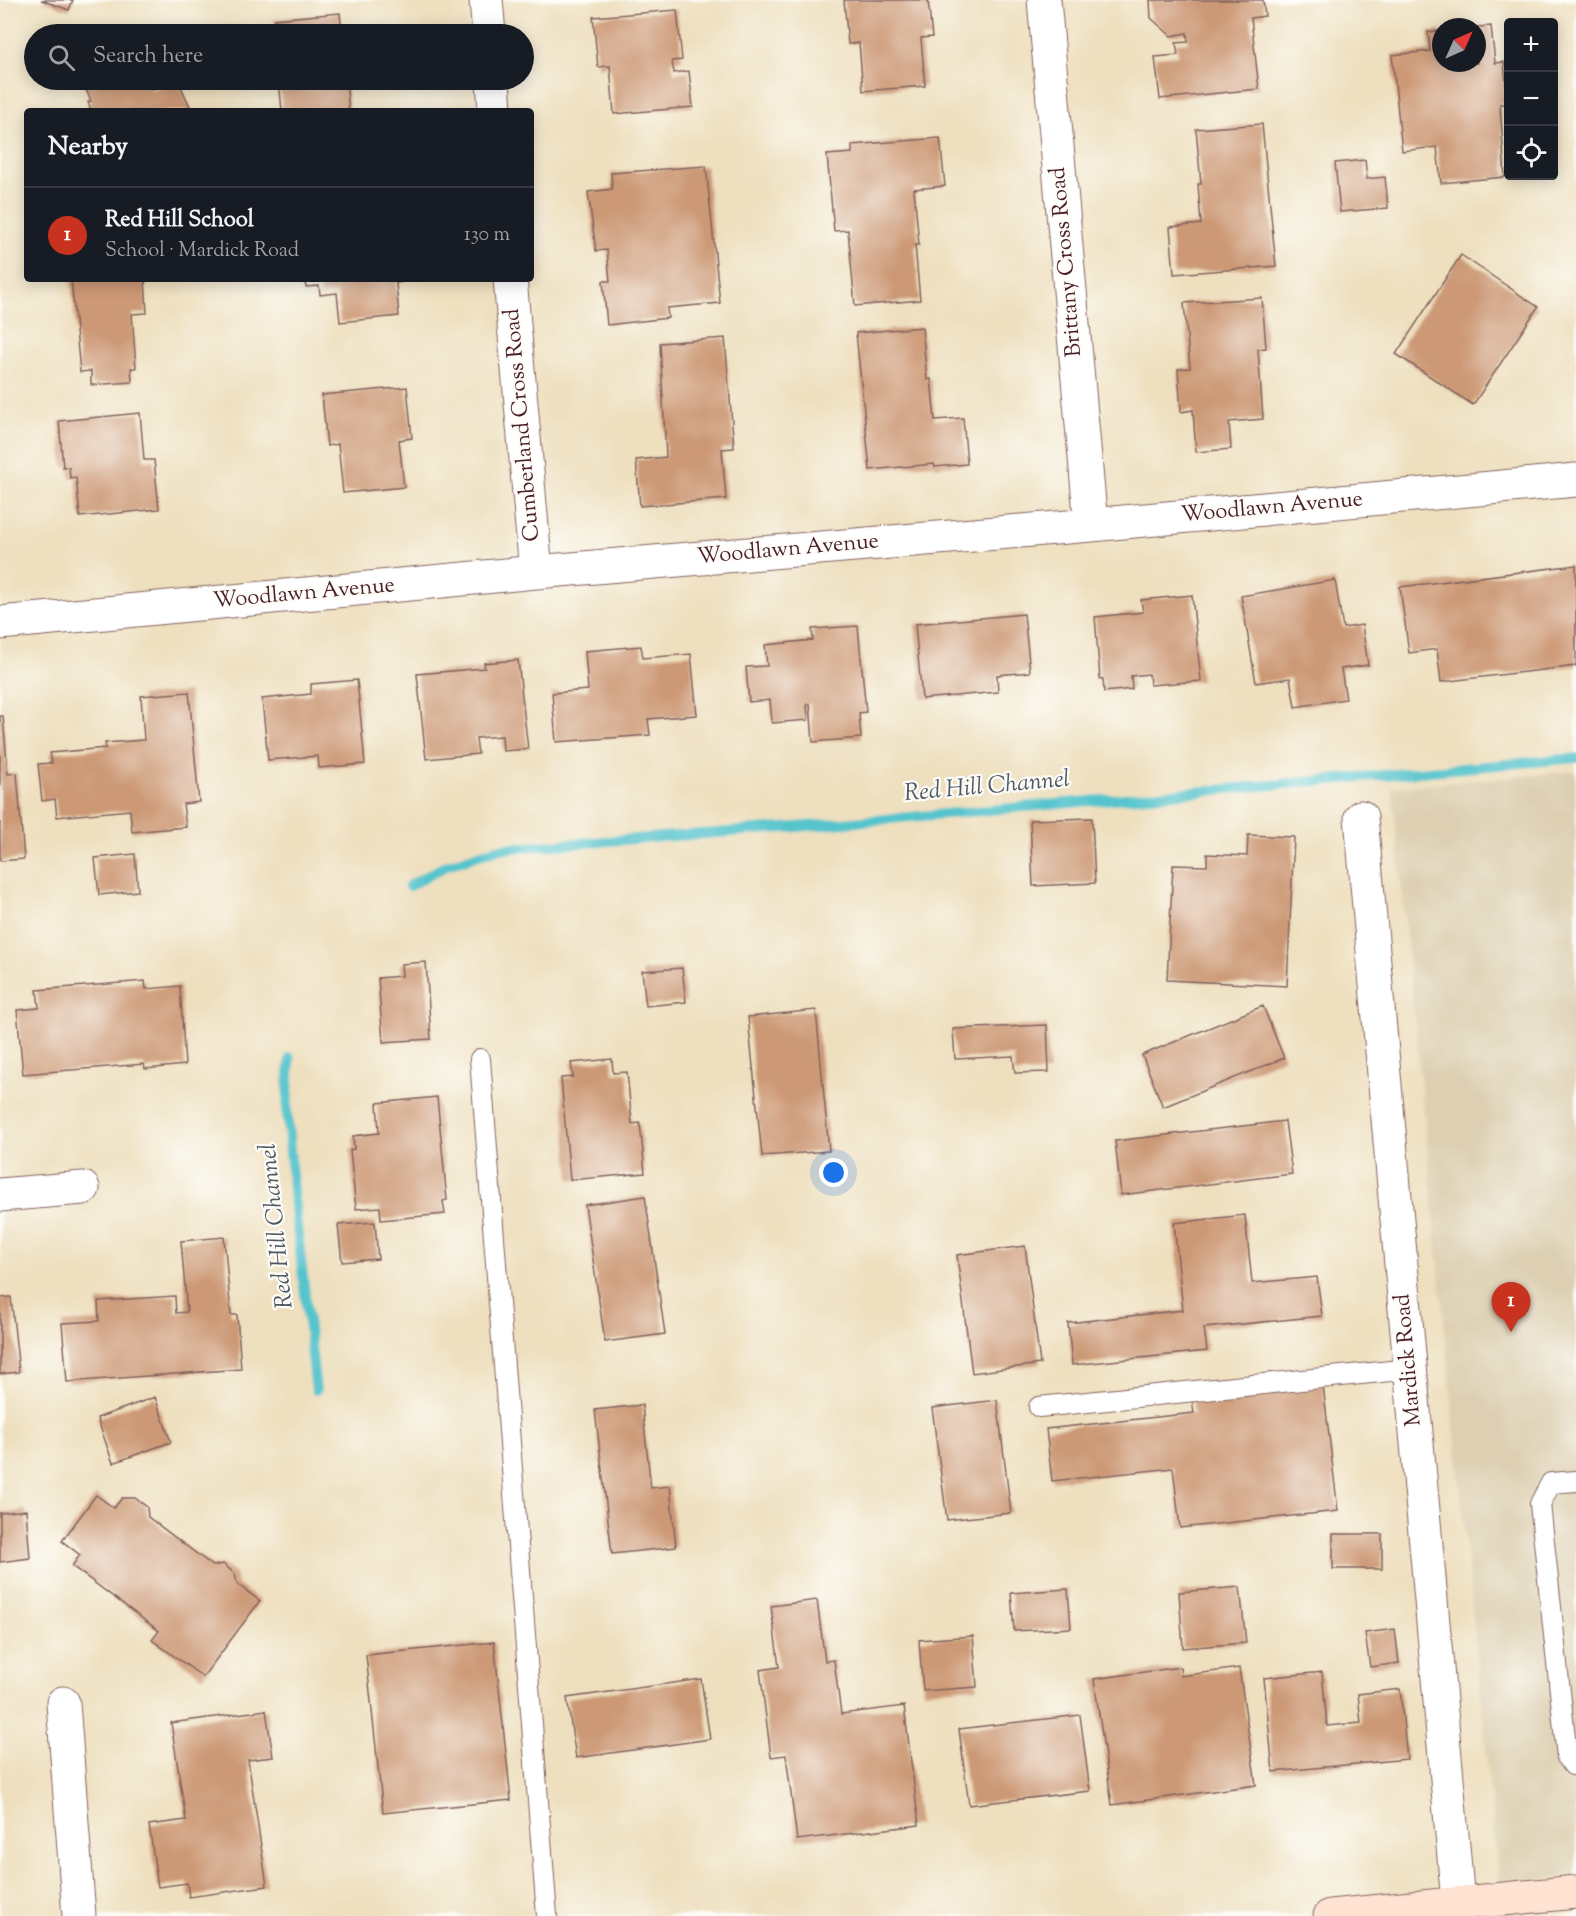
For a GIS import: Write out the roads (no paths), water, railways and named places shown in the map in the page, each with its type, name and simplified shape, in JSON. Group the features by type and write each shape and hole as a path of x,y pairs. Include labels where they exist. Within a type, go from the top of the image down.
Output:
{"main road":[{"path":"1330,1916 1458,1902 1516,1906 1576,1892"}],"street":[{"path":"486,0 488,24"},
{"name":"Brittany Cross Road","path":"1044,0 1091,525"},
{"path":"494,90 495,108"},
{"name":"Cumberland Cross Road","path":"510,282 536,572"},
{"name":"Woodlawn Avenue","path":"0,623 536,572 1091,525 1576,480"},
{"name":"Mardick Road","path":"1361,817 1458,1902"},
{"path":"0,1195 83,1188"},
{"path":"63,1703 79,1916"}],"lane":[{"path":"480,1059 547,1916"},
{"path":"1040,1407 1410,1369"},
{"path":"1574,1765 1567,1756 1540,1504 1551,1483 1576,1481"}],"waterway":[{"name":"Red Hill Channel","path":"409,886 447,865 498,849 797,827 1576,758"},
{"name":"Red Hill Channel","path":"290,1058 287,1111 293,1191 316,1390"}],"place":[{"name":"Red Hill School","path":"1511,1332"}]}
